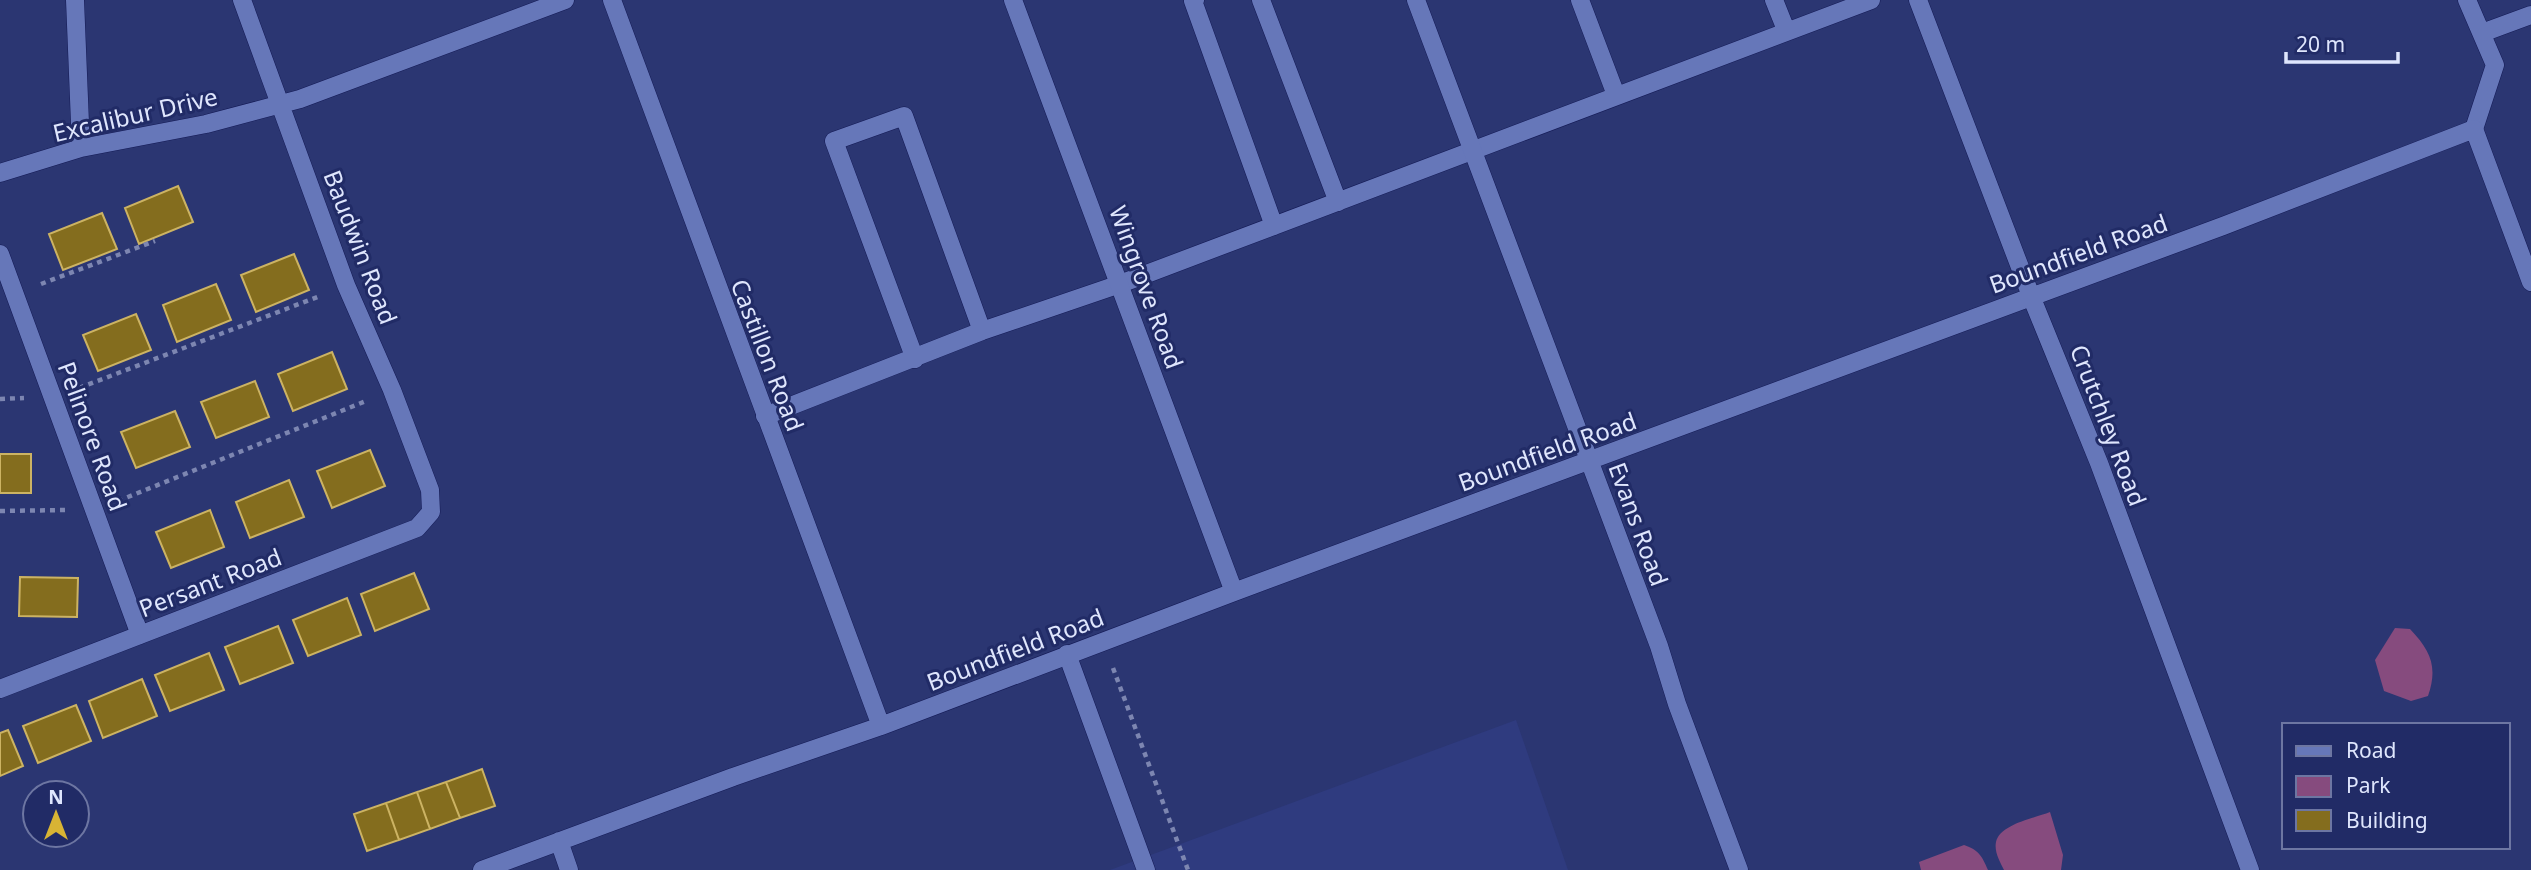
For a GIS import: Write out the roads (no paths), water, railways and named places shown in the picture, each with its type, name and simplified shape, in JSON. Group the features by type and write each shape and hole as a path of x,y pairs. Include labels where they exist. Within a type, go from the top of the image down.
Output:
{"street":[{"path":"75,0 81,148"},
{"name":"Baudwin Road","path":"242,0 346,285 392,390 430,490 431,512"},
{"path":"281,104 565,0"},
{"name":"Castillon Road","path":"612,0 881,726"},
{"name":"Wingrove Road","path":"1013,0 1234,592"},
{"path":"1195,0 1193,1 1275,226"},
{"path":"1261,0 1338,202"},
{"name":"Evans Road","path":"1416,0 1590,461 1739,870"},
{"path":"1580,0 1616,95"},
{"path":"1774,0 1786,30"},
{"path":"765,416 982,331 1120,284 1871,0"},
{"name":"Crutchley Road","path":"1918,0 2031,296 2099,463 2250,870"},
{"path":"2467,0 2495,65 2474,130 2531,282"},
{"path":"2482,33 2531,15"},
{"name":"Excalibur Drive","path":"0,173 81,148 206,124 281,104"},
{"path":"915,359 834,141 905,116 982,331"},
{"name":"Boundfield Road","path":"482,870 881,726 1067,654 2223,226 2474,130"},
{"name":"Pelinore Road","path":"0,254 140,635"},
{"name":"Persant Road","path":"0,689 417,528 431,512"},
{"path":"1067,654 1146,870"},
{"path":"559,841 569,870"}]}
